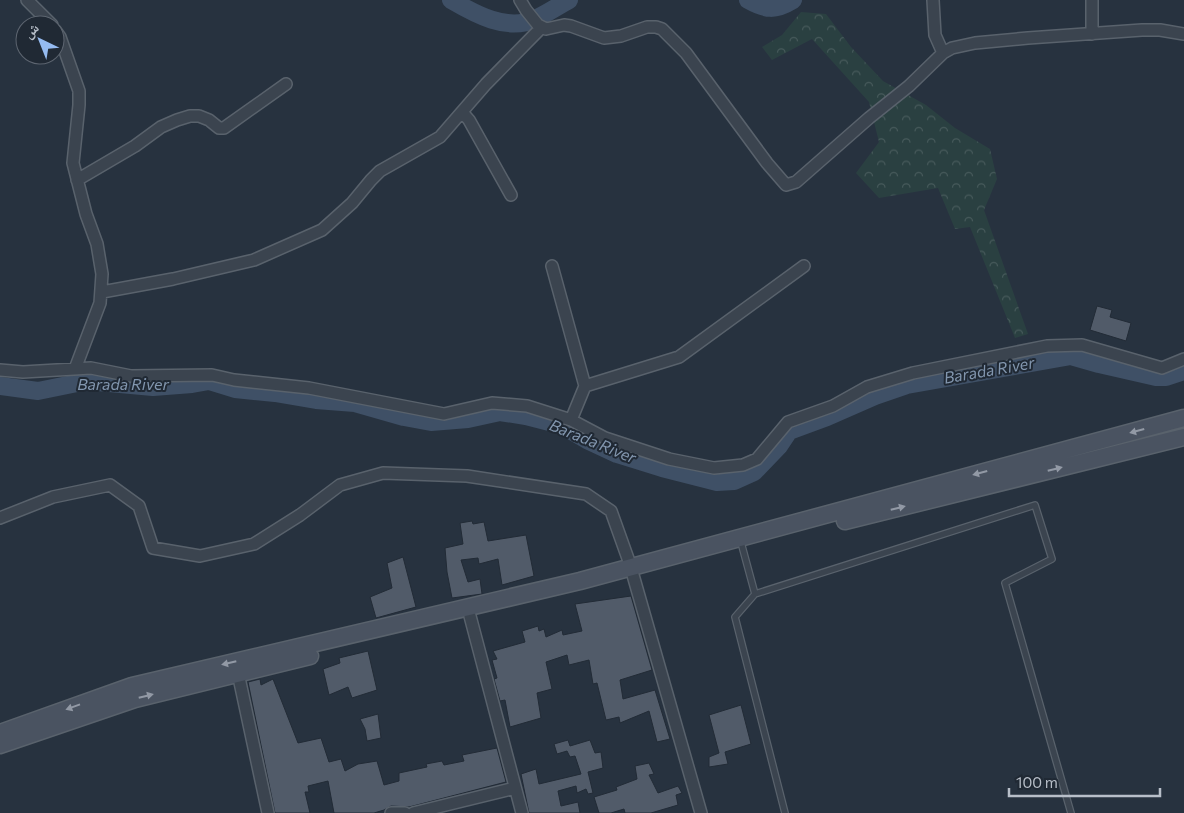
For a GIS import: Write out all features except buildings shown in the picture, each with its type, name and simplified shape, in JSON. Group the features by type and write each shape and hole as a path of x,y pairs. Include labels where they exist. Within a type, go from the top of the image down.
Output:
{"main road":[{"path":"1,735 134,699 470,616 1184,418"},
{"path":"1,735 132,686 580,581 742,546 1184,437"}],"street":[{"path":"27,0 42,15"},
{"path":"933,0 935,35 943,53"},
{"path":"1092,0 1092,34"},
{"path":"523,5 539,26 546,29 571,26 604,38 621,36 647,27 662,29 686,53 767,163 786,185 796,182 811,170 909,86 943,53 952,48 976,43 1092,34 1160,30 1184,34"},
{"path":"102,292 172,279 254,260 322,230 352,204 371,180 380,172 440,137 539,26"},
{"path":"65,51 79,91 73,163 86,214 97,244 102,274 100,302 75,369"},
{"path":"77,180 135,146 161,127 177,120 190,116 200,116 219,128 224,128 286,84"},
{"path":"462,112 469,120 511,195"},
{"path":"552,266 585,386 571,420"},
{"path":"585,386 679,357 804,266"},
{"path":"0,370 23,372 91,368 131,376 212,375 234,380 309,388 444,414 492,403 527,406 571,420 605,438 668,459 714,468 743,466 757,459 788,422 833,406 867,387 912,373 1047,346 1082,345 1162,368 1184,359"},
{"path":"0,518 53,497 110,485 139,506 152,548 200,556 254,544 300,515 340,485 383,473 467,476 586,494 611,511 632,571 701,813"},
{"path":"470,616 522,813"},
{"path":"238,673 268,813"},
{"path":"414,813 515,788"},
{"path":"391,813 405,813"}],"lane":[{"path":"785,813 736,617 755,594 1035,505 1052,559 1005,582 1071,813"},
{"path":"742,546 755,594"}],"green space":[{"path":"801,12 826,14 851,47 883,81 926,105 955,128 990,149 997,179 984,210 1028,334 1015,338 970,227 955,229 938,188 879,198 856,173 879,142 869,102 812,39 772,60 762,47 782,35"}],"waterway":[{"name":"Barada River","path":"451,0 481,16 492,20 513,23 535,19 569,0"},
{"name":"Barada River","path":"748,0 760,6 770,8 781,6 793,0"},
{"name":"Barada River","path":"0,386 38,391 87,381 153,387 209,381 235,389 316,400 355,403 404,417 431,422 468,419 500,412 526,416 561,425 617,454 717,482 734,481 754,472 779,446 789,431 907,385 1071,356 1156,377 1166,377 1184,371"}]}
